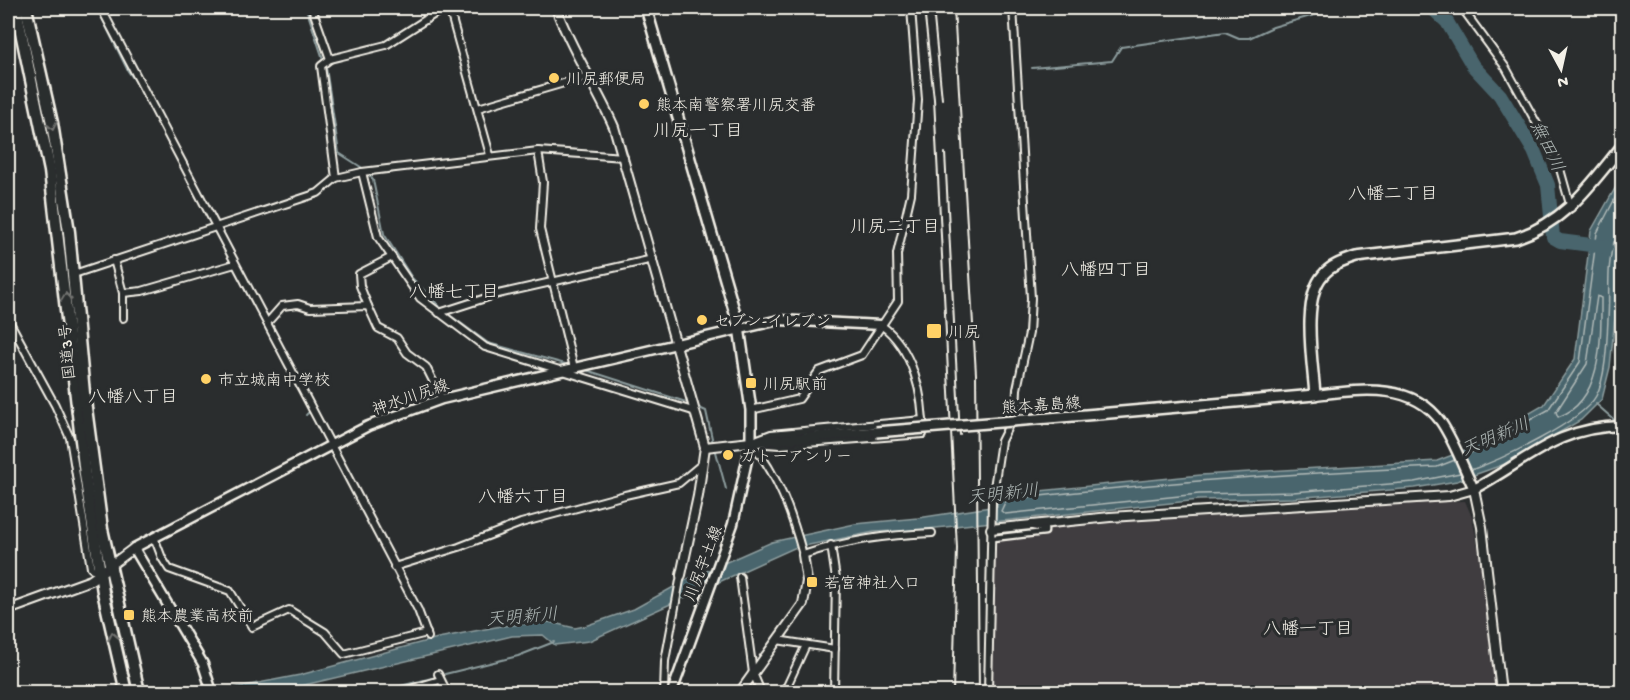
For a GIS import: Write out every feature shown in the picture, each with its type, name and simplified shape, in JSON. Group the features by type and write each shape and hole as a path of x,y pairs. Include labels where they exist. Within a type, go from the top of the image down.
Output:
{"highway":[{"name":"国道3号","path":"16,8 50,171 62,255 79,432 99,573 126,693"},
{"name":"国道3号","path":"26,8 54,134 74,274 86,405 109,565 139,693"}],"main road":[{"path":"646,8 740,327 751,410 752,441"},
{"path":"1623,146 1571,208 1530,233 1506,239 1356,257 1333,267 1322,275 1311,299 1315,395 1365,390 1408,397 1423,404 1440,421 1472,485 1550,442 1587,429 1623,426"},
{"name":"神水川尻線","path":"134,548 332,444 391,417 442,399 677,345 740,327 779,320 881,325"},
{"name":"熊本嘉島線","path":"752,441 1315,395"},
{"name":"川尻宇土線","path":"672,693 722,555 742,489 752,441"},
{"path":"134,548 203,664 212,692"}],"street":[{"path":"132,8 102,9 214,225 332,444 418,610 428,635 344,654 325,632 289,610 252,627 230,591 169,568 162,558 154,537"},
{"path":"312,8 330,59"},
{"path":"422,8 429,17"},
{"path":"336,178 321,66 330,59 386,45 444,8"},
{"path":"449,8 490,155"},
{"path":"556,8 576,58 588,76 614,127 705,447 705,461 665,662 664,693"},
{"path":"751,410 800,399 819,371 862,355 898,301 897,254 911,194 918,100 911,8"},
{"path":"988,693 992,501 1001,441 1016,411 1017,389 1029,333 1031,298 1013,8"},
{"path":"1462,8 1506,68 1552,151 1571,208"},
{"path":"478,108 588,76"},
{"path":"74,274 214,225 318,193 336,178 362,172 538,151 624,157"},
{"path":"538,151 543,182 540,229 574,368"},
{"path":"362,172 378,237 420,298 485,347 696,412"},
{"path":"392,257 359,274 360,286 378,328 397,338 407,353 426,366 442,399"},
{"path":"439,313 498,294 653,259"},
{"path":"114,260 123,293 123,318"},
{"path":"123,293 142,291 235,264"},
{"path":"267,323 282,306 298,304 310,309 368,306"},
{"path":"8,319 55,405 70,438 91,568 99,573"},
{"path":"752,441 780,445 923,434 923,420 913,370 898,338 881,325"},
{"path":"705,447 752,441 771,434 923,420"},
{"path":"740,693 803,604 807,581 803,555 793,519 768,462 752,441"},
{"path":"394,567 459,547 521,523 680,483 705,461"},
{"path":"991,527 1110,517 1449,496 1472,485 1482,527 1501,693"},
{"path":"993,538 1045,532 1045,529 1021,525"},
{"path":"803,555 831,545 884,535 932,533"},
{"path":"831,545 836,579 834,693"},
{"path":"8,610 75,587 134,548"},
{"path":"740,577 753,673 761,693"},
{"path":"777,640 835,649"},
{"path":"780,693 787,686 806,645"},
{"path":"400,693 439,677 447,693"}],"shaded area":[{"path":"1465,501 1472,517 1487,594 1499,692 993,692 995,529 1366,502"}],"water":[{"name":"天明新川","path":"1622,176 1622,239 1615,264 1615,317 1610,367 1602,399 1581,420 1505,464 1457,481 1415,488 1293,498 1199,500 917,530 874,532 794,548 589,641 555,645 543,635 512,636 275,692 213,692 300,675 438,638 501,626 549,622 575,628 585,626 634,609 688,579 772,542 855,524 918,518 997,506 998,495 1201,475 1437,461 1468,449 1544,405 1575,359 1591,231"}],"waterway":[{"path":"97,8 128,71 143,92"},
{"path":"306,8 326,68 339,153 364,169"},
{"path":"1032,68 1112,61 1121,47 1225,32 1239,38 1249,38 1273,27 1338,8"},
{"name":"無田川","path":"1432,8 1447,22 1473,66 1500,95 1534,151 1548,185 1553,237 1560,241 1606,247"},
{"path":"368,173 373,180 384,234 412,278 442,309"},
{"path":"447,313 488,343 569,365"},
{"path":"274,342 288,369"},
{"path":"583,369 689,403"},
{"path":"290,374 302,395"},
{"path":"1596,404 1619,424"},
{"path":"697,407 706,411 713,443"},
{"path":"306,415 312,409"},
{"path":"715,448 726,489"},
{"path":"445,674 518,656 554,642"},
{"path":"377,692 432,678"}],"railway":[{"path":"924,8 934,99 957,548 953,692"},
{"path":"933,8 942,99"},
{"path":"954,8 976,374 979,692"},
{"path":"945,153 960,435"}],"place":[{"name":"川尻郵便局","path":"554,78"},
{"name":"熊本南警察署川尻交番","path":"644,104"},
{"name":"セブン-イレブン","path":"702,320"},
{"name":"川尻","path":"934,331"},
{"name":"市立城南中学校","path":"206,379"},
{"name":"川尻駅前","path":"751,383"},
{"name":"ガトーアンリー","path":"728,455"},
{"name":"若宮神社入口","path":"812,582"},
{"name":"熊本農業高校前","path":"129,615"}],"district":[{"name":"川尻一丁目","path":"698,130"},
{"name":"八幡二丁目","path":"1393,193"},
{"name":"川尻二丁目","path":"895,226"},
{"name":"八幡四丁目","path":"1106,269"},
{"name":"八幡七丁目","path":"454,291"},
{"name":"八幡八丁目","path":"133,396"},
{"name":"八幡六丁目","path":"523,496"},
{"name":"八幡一丁目","path":"1308,628"}]}
